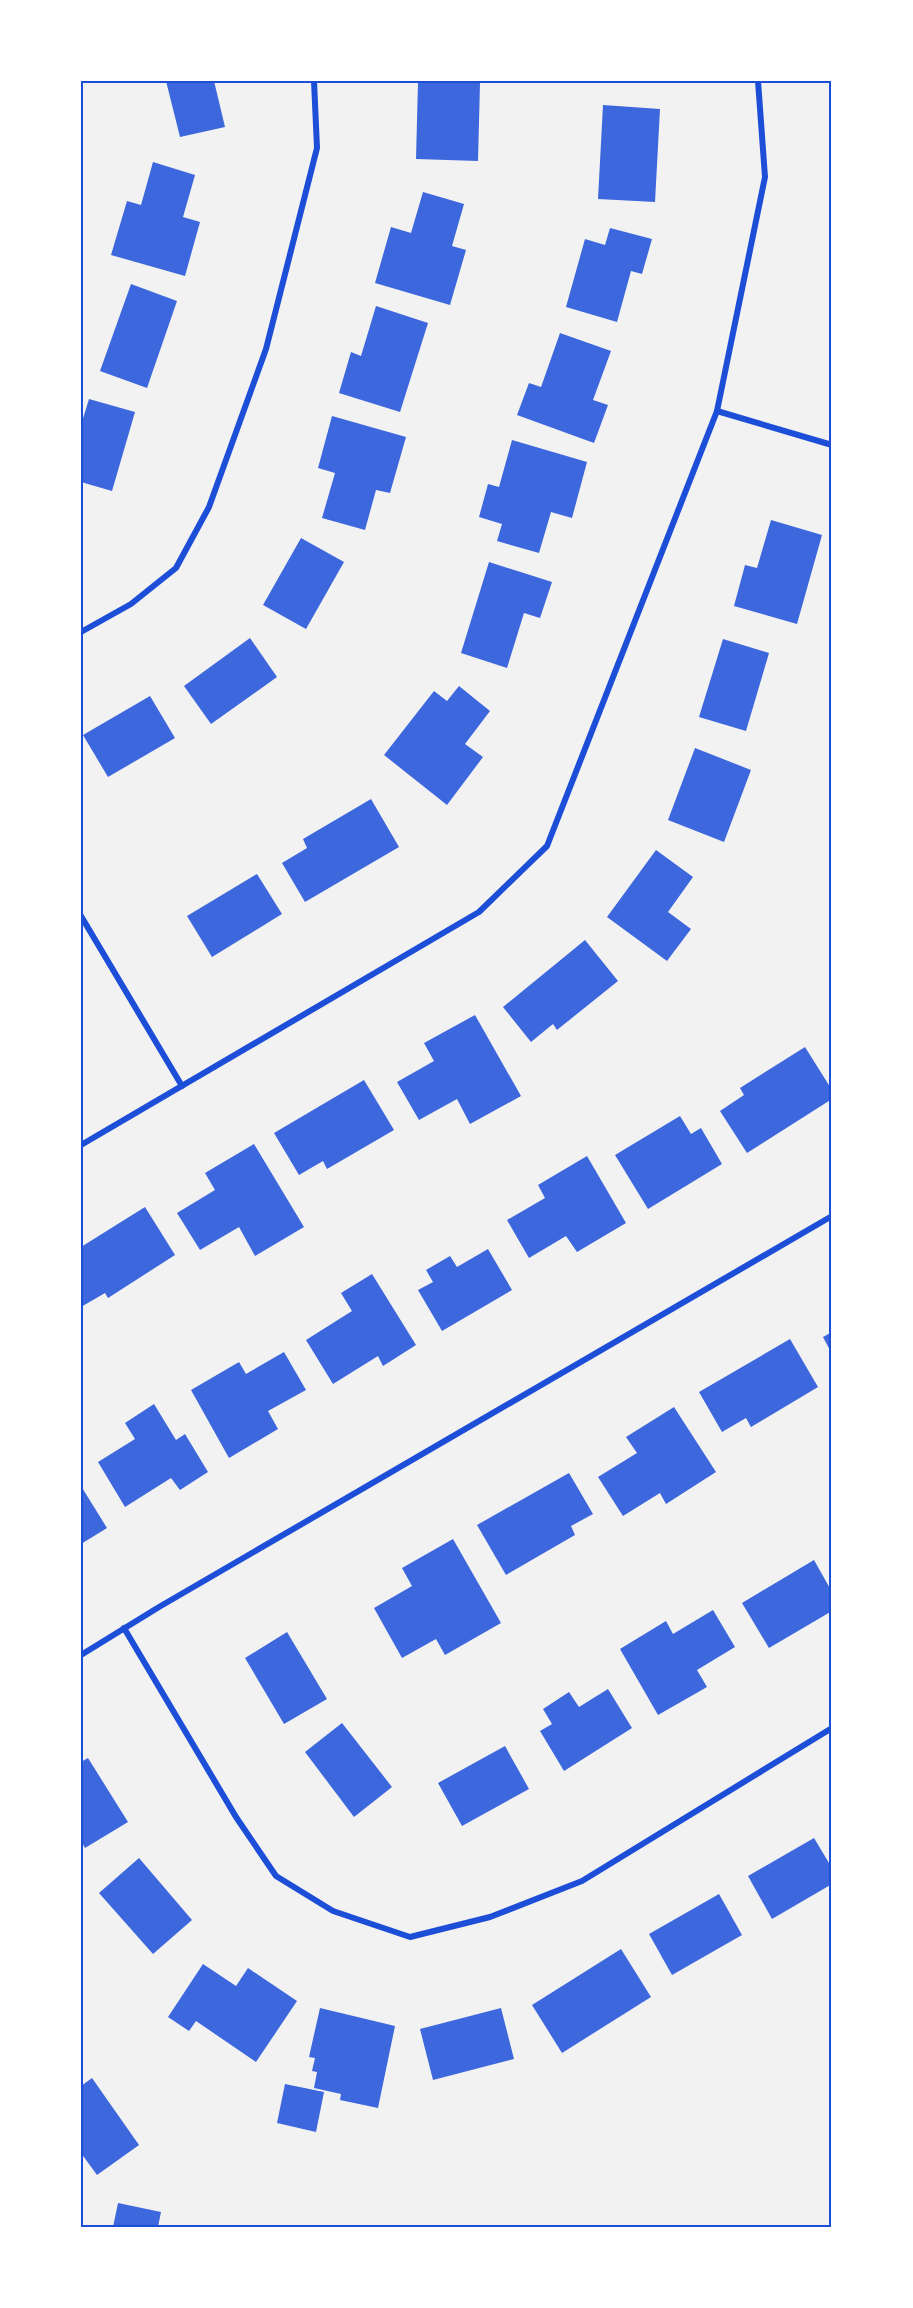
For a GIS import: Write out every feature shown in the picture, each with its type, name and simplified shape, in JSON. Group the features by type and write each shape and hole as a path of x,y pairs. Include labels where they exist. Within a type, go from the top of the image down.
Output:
{"street":[{"path":"81,632 131,604 176,568 209,507 266,349 317,148 314,81"},
{"path":"81,1145 479,912 548,846 717,411 765,177 758,81"},
{"path":"717,411 832,445"},
{"path":"81,916 182,1086"},
{"path":"81,1655 832,1216"},
{"path":"124,1628 236,1817 276,1876 333,1911 410,1937 490,1917 582,1881 832,1728"}],"building":[{"path":"166,81 214,81 225,127 180,137"},
{"path":"418,82 480,83 478,161 416,159"},
{"path":"603,105 660,109 655,202 598,199"},
{"path":"153,162 195,175 183,217 200,222 185,276 111,255 127,201 141,205"},
{"path":"423,192 464,204 452,246 466,250 450,305 375,283 391,227 411,233"},
{"path":"610,228 652,239 642,274 631,271 617,322 566,307 585,239 605,245"},
{"path":"131,284 177,301 147,388 100,371"},
{"path":"376,306 428,323 400,412 339,393 351,352 361,356"},
{"path":"560,333 611,351 593,400 608,405 594,443 517,415 529,383 541,387"},
{"path":"89,399 135,412 112,491 81,482 81,425"},
{"path":"332,416 406,437 390,493 376,490 365,530 322,518 335,473 318,468"},
{"path":"512,440 587,462 572,518 551,512 539,553 497,541 502,524 479,517 488,484 499,487"},
{"path":"771,520 822,535 797,624 734,606 745,565 757,568"},
{"path":"301,538 344,562 306,629 263,605"},
{"path":"489,562 552,582 540,618 524,613 507,668 461,653"},
{"path":"250,638 277,677 211,724 184,686"},
{"path":"723,639 769,653 746,731 699,717"},
{"path":"459,686 490,711 465,744 483,757 447,805 384,755 434,691 447,701"},
{"path":"150,696 175,738 108,777 83,735"},
{"path":"695,748 751,770 724,842 668,820"},
{"path":"371,799 399,847 305,902 282,863 307,848 303,839"},
{"path":"656,850 693,877 668,912 691,929 667,961 607,917"},
{"path":"257,874 282,914 212,957 187,916"},
{"path":"585,940 618,981 557,1030 553,1024 531,1042 503,1007"},
{"path":"475,1015 521,1096 470,1124 457,1099 419,1120 397,1082 434,1061 424,1043"},
{"path":"805,1047 832,1090 832,1099 747,1153 720,1111 744,1095 740,1088"},
{"path":"364,1080 394,1130 327,1169 323,1161 299,1175 274,1133"},
{"path":"680,1116 691,1134 701,1128 722,1164 648,1209 615,1155"},
{"path":"254,1144 304,1227 255,1256 239,1227 200,1250 177,1213 215,1190 205,1173"},
{"path":"587,1156 626,1223 577,1252 566,1236 529,1258 507,1220 545,1198 538,1185"},
{"path":"145,1207 175,1255 108,1298 105,1293 81,1307 81,1247"},
{"path":"488,1249 512,1290 442,1331 418,1290 433,1282 426,1270 450,1256 457,1267"},
{"path":"372,1274 416,1345 383,1366 378,1356 333,1384 306,1340 352,1311 341,1293"},
{"path":"832,1332 832,1354 823,1337"},
{"path":"790,1339 818,1387 751,1427 746,1418 722,1432 699,1392"},
{"path":"284,1352 306,1390 268,1411 278,1429 229,1458 191,1390 239,1362 246,1374"},
{"path":"154,1404 176,1440 185,1434 208,1472 180,1490 171,1478 125,1507 98,1462 135,1439 125,1423"},
{"path":"674,1407 716,1472 666,1504 660,1493 623,1516 598,1477 637,1453 626,1437"},
{"path":"569,1473 593,1514 571,1526 575,1535 506,1575 477,1525"},
{"path":"81,1486 107,1528 81,1544"},
{"path":"453,1539 501,1623 445,1655 436,1639 402,1658 374,1608 412,1586 402,1568"},
{"path":"814,1560 832,1592 832,1611 769,1648 742,1603"},
{"path":"713,1610 735,1647 697,1670 707,1687 658,1715 620,1649 666,1621 673,1634"},
{"path":"287,1632 327,1699 284,1724 245,1658"},
{"path":"608,1689 632,1728 564,1771 540,1731 552,1724 543,1709 569,1692 579,1707"},
{"path":"342,1723 392,1787 354,1817 305,1752"},
{"path":"505,1746 529,1789 462,1826 438,1783"},
{"path":"88,1758 128,1822 85,1848 81,1841 81,1762"},
{"path":"814,1838 832,1868 832,1884 772,1919 748,1876"},
{"path":"139,1858 192,1920 153,1954 99,1893"},
{"path":"719,1894 742,1935 672,1975 649,1934"},
{"path":"621,1949 651,1997 562,2053 532,2005"},
{"path":"203,1964 236,1986 248,1968 297,2001 256,2062 196,2021 189,2031 168,2017"},
{"path":"320,2008 395,2026 378,2108 340,2100 341,2094 314,2088 317,2072 312,2071 315,2058 309,2057"},
{"path":"501,2008 514,2059 433,2080 420,2029"},
{"path":"92,2078 139,2145 97,2175 81,2153 81,2086"},
{"path":"285,2084 324,2092 316,2132 277,2123"},
{"path":"118,2203 161,2212 158,2227 113,2227"}]}
